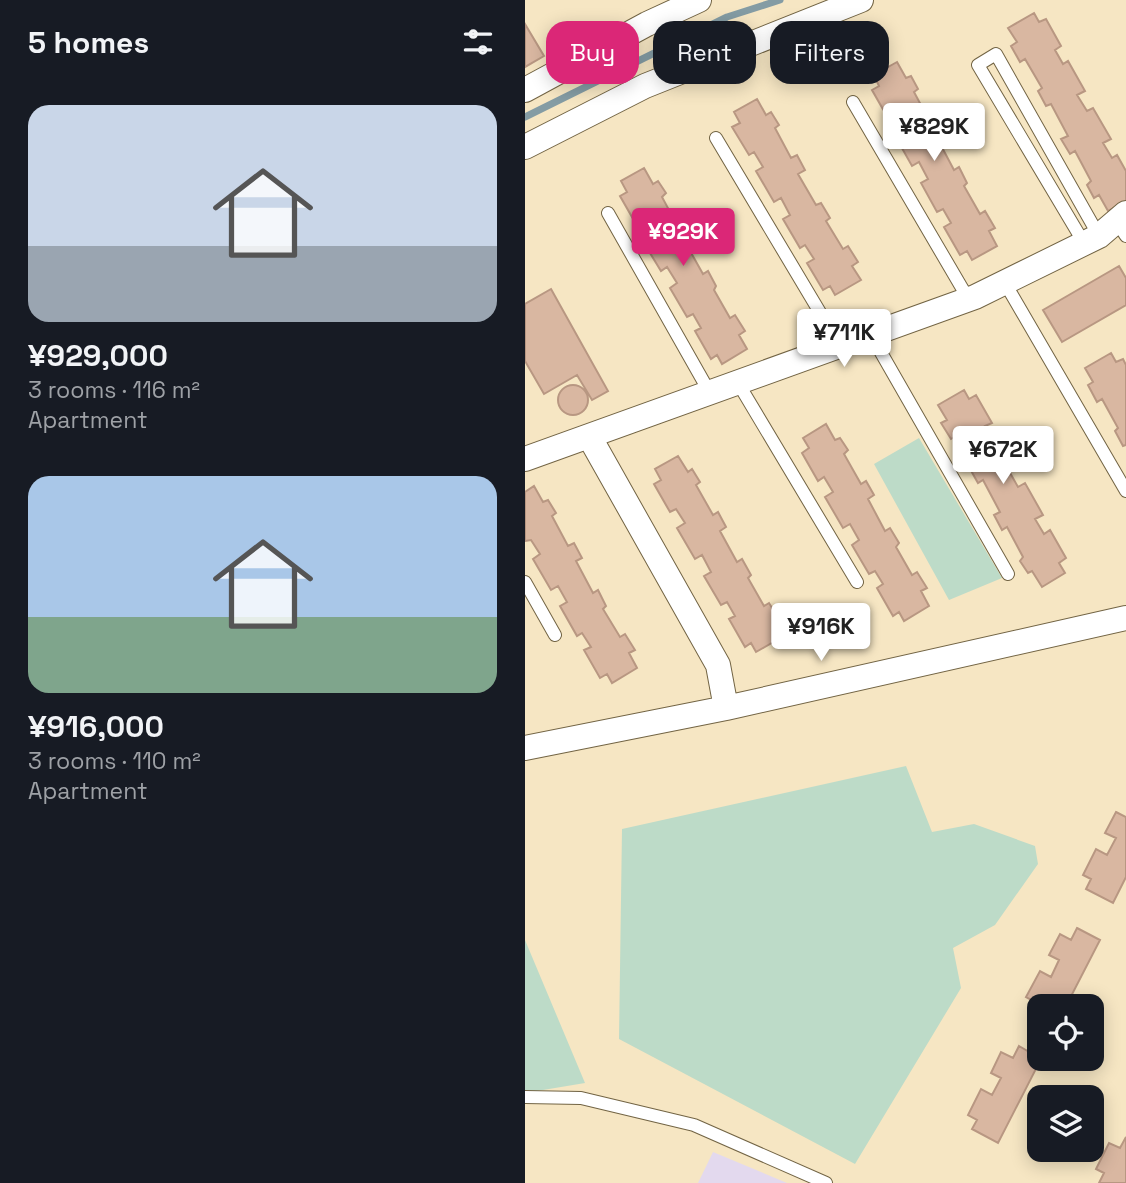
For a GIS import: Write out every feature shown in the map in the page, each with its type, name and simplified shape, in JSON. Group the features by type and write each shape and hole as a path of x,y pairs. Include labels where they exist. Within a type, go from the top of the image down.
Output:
{"street":[{"path":"525,90 647,24 699,0"},
{"path":"525,147 645,86 861,0"},
{"path":"525,459 969,300 1110,230"},
{"path":"589,436 718,665 726,708"},
{"path":"525,748 726,708 1126,618"}],"lane":[{"path":"996,54 1110,230 978,65 996,54"},
{"path":"853,102 969,300"},
{"path":"716,138 840,346"},
{"path":"608,213 710,393"},
{"path":"1005,283 1126,491"},
{"path":"871,335 1008,574"},
{"path":"738,383 857,582"},
{"path":"525,582 555,635"},
{"path":"525,1097 581,1098 694,1125 826,1183"}],"shaded area":[{"path":"713,1152 787,1183 698,1183"}],"green space":[{"path":"919,438 1002,578 949,600 874,464"},
{"path":"906,766 932,832 974,824 1035,846 1038,864 995,925 953,948 961,988 855,1164 619,1039 622,829"},
{"path":"525,940 585,1083 525,1093"}],"building":[{"path":"1034,13 1039,22 1046,19 1061,46 1055,50 1063,64 1068,61 1085,91 1077,95 1087,111 1093,108 1111,139 1103,143 1112,158 1117,155 1126,171 1126,201 1108,211 1099,195 1094,198 1087,185 1091,181 1075,151 1070,154 1061,139 1068,136 1051,104 1046,106 1038,91 1042,88 1025,59 1020,62 1011,46 1017,42 1008,28"},
{"path":"525,24 544,56 525,67"},
{"path":"897,62 906,78 911,76 918,89 914,92 930,122 936,119 944,134 937,138 954,170 959,167 967,183 964,186 980,214 985,211 995,228 989,231 997,246 972,260 967,251 960,255 944,227 951,223 943,209 937,212 921,183 928,179 919,162 912,166 894,134 902,130 893,115 888,118 872,90 878,84 889,84 889,67"},
{"path":"757,99 766,115 771,112 779,125 775,128 791,158 797,155 805,170 798,174 816,205 821,203 830,218 826,221 843,249 848,246 858,262 852,266 861,280 835,295 830,286 823,290 807,263 814,259 805,245 800,248 783,219 790,215 781,198 774,202 756,171 763,167 754,152 749,155 732,127 740,123 734,112"},
{"path":"644,168 653,184 658,181 666,193 662,197 678,227 684,224 692,239 685,242 703,274 708,271 716,286 714,290 730,318 735,315 745,331 739,335 747,349 722,364 717,355 711,359 695,331 701,328 693,314 687,317 670,288 677,283 667,267 661,271 642,240 650,235 642,220 636,224 620,196 627,192 621,181"},
{"path":"1119,266 1126,278 1126,305 1062,342 1043,310"},
{"path":"551,289 608,391 592,400 577,375 544,394 525,361 525,304"},
{"path":"1111,353 1116,362 1123,359 1126,365 1126,445 1123,446 1115,431 1118,428 1102,399 1097,402 1088,385 1093,382 1085,368"},
{"path":"573,385 584,389 588,400 584,411 573,415 562,411 558,400 562,389"},
{"path":"964,390 969,399 976,395 992,423 985,426 994,440 999,437 1016,466 1009,471 1018,487 1025,483 1043,515 1035,519 1044,534 1050,530 1066,558 1059,563 1065,573 1042,587 1032,571 1028,573 1020,561 1023,557 1007,527 1002,530 994,515 1000,512 983,480 978,483 969,467 973,464 956,436 951,439 941,423 947,420 938,405"},
{"path":"826,424 835,440 840,438 848,450 844,454 861,484 866,481 874,495 868,499 885,531 890,528 899,543 896,547 912,575 917,572 927,588 921,591 929,606 904,621 899,612 893,616 877,588 883,584 875,571 869,574 852,545 859,540 850,524 843,528 825,497 833,492 824,477 818,481 802,453 809,448 803,438"},
{"path":"678,456 688,472 692,469 700,482 696,485 713,515 718,512 726,527 720,531 737,562 742,559 751,575 748,578 764,606 769,603 779,619 773,623 782,637 756,652 751,643 745,647 729,619 735,616 727,602 721,605 704,576 711,572 702,555 695,559 677,528 685,523 676,509 670,512 654,484 661,480 655,469"},
{"path":"534,486 543,502 548,500 556,513 552,516 568,546 574,543 582,558 576,561 593,593 598,590 606,606 603,609 620,637 625,634 635,650 629,653 637,668 612,683 607,674 600,678 584,650 591,647 582,633 577,636 560,606 567,602 558,586 551,590 533,559 540,554 531,540 525,541 525,492"},
{"path":"1116,812 1126,817 1126,877 1113,903 1086,889 1091,879 1083,875 1096,849 1107,855 1116,838 1105,833"},
{"path":"1077,928 1100,940 1072,994 1028,994 1040,971 1051,977 1059,960 1049,955 1060,934 1071,940"},
{"path":"1019,1046 1027,1051 1027,1071 1035,1071 998,1143 972,1129 977,1120 968,1115 981,1089 992,1095 1001,1078 991,1073 1001,1052 1013,1058"},
{"path":"1126,1137 1126,1183 1099,1183 1104,1173 1096,1169 1100,1162 1104,1162 1104,1153 1109,1143 1120,1148"}],"waterway":[{"path":"525,117 727,17 780,0"}]}
